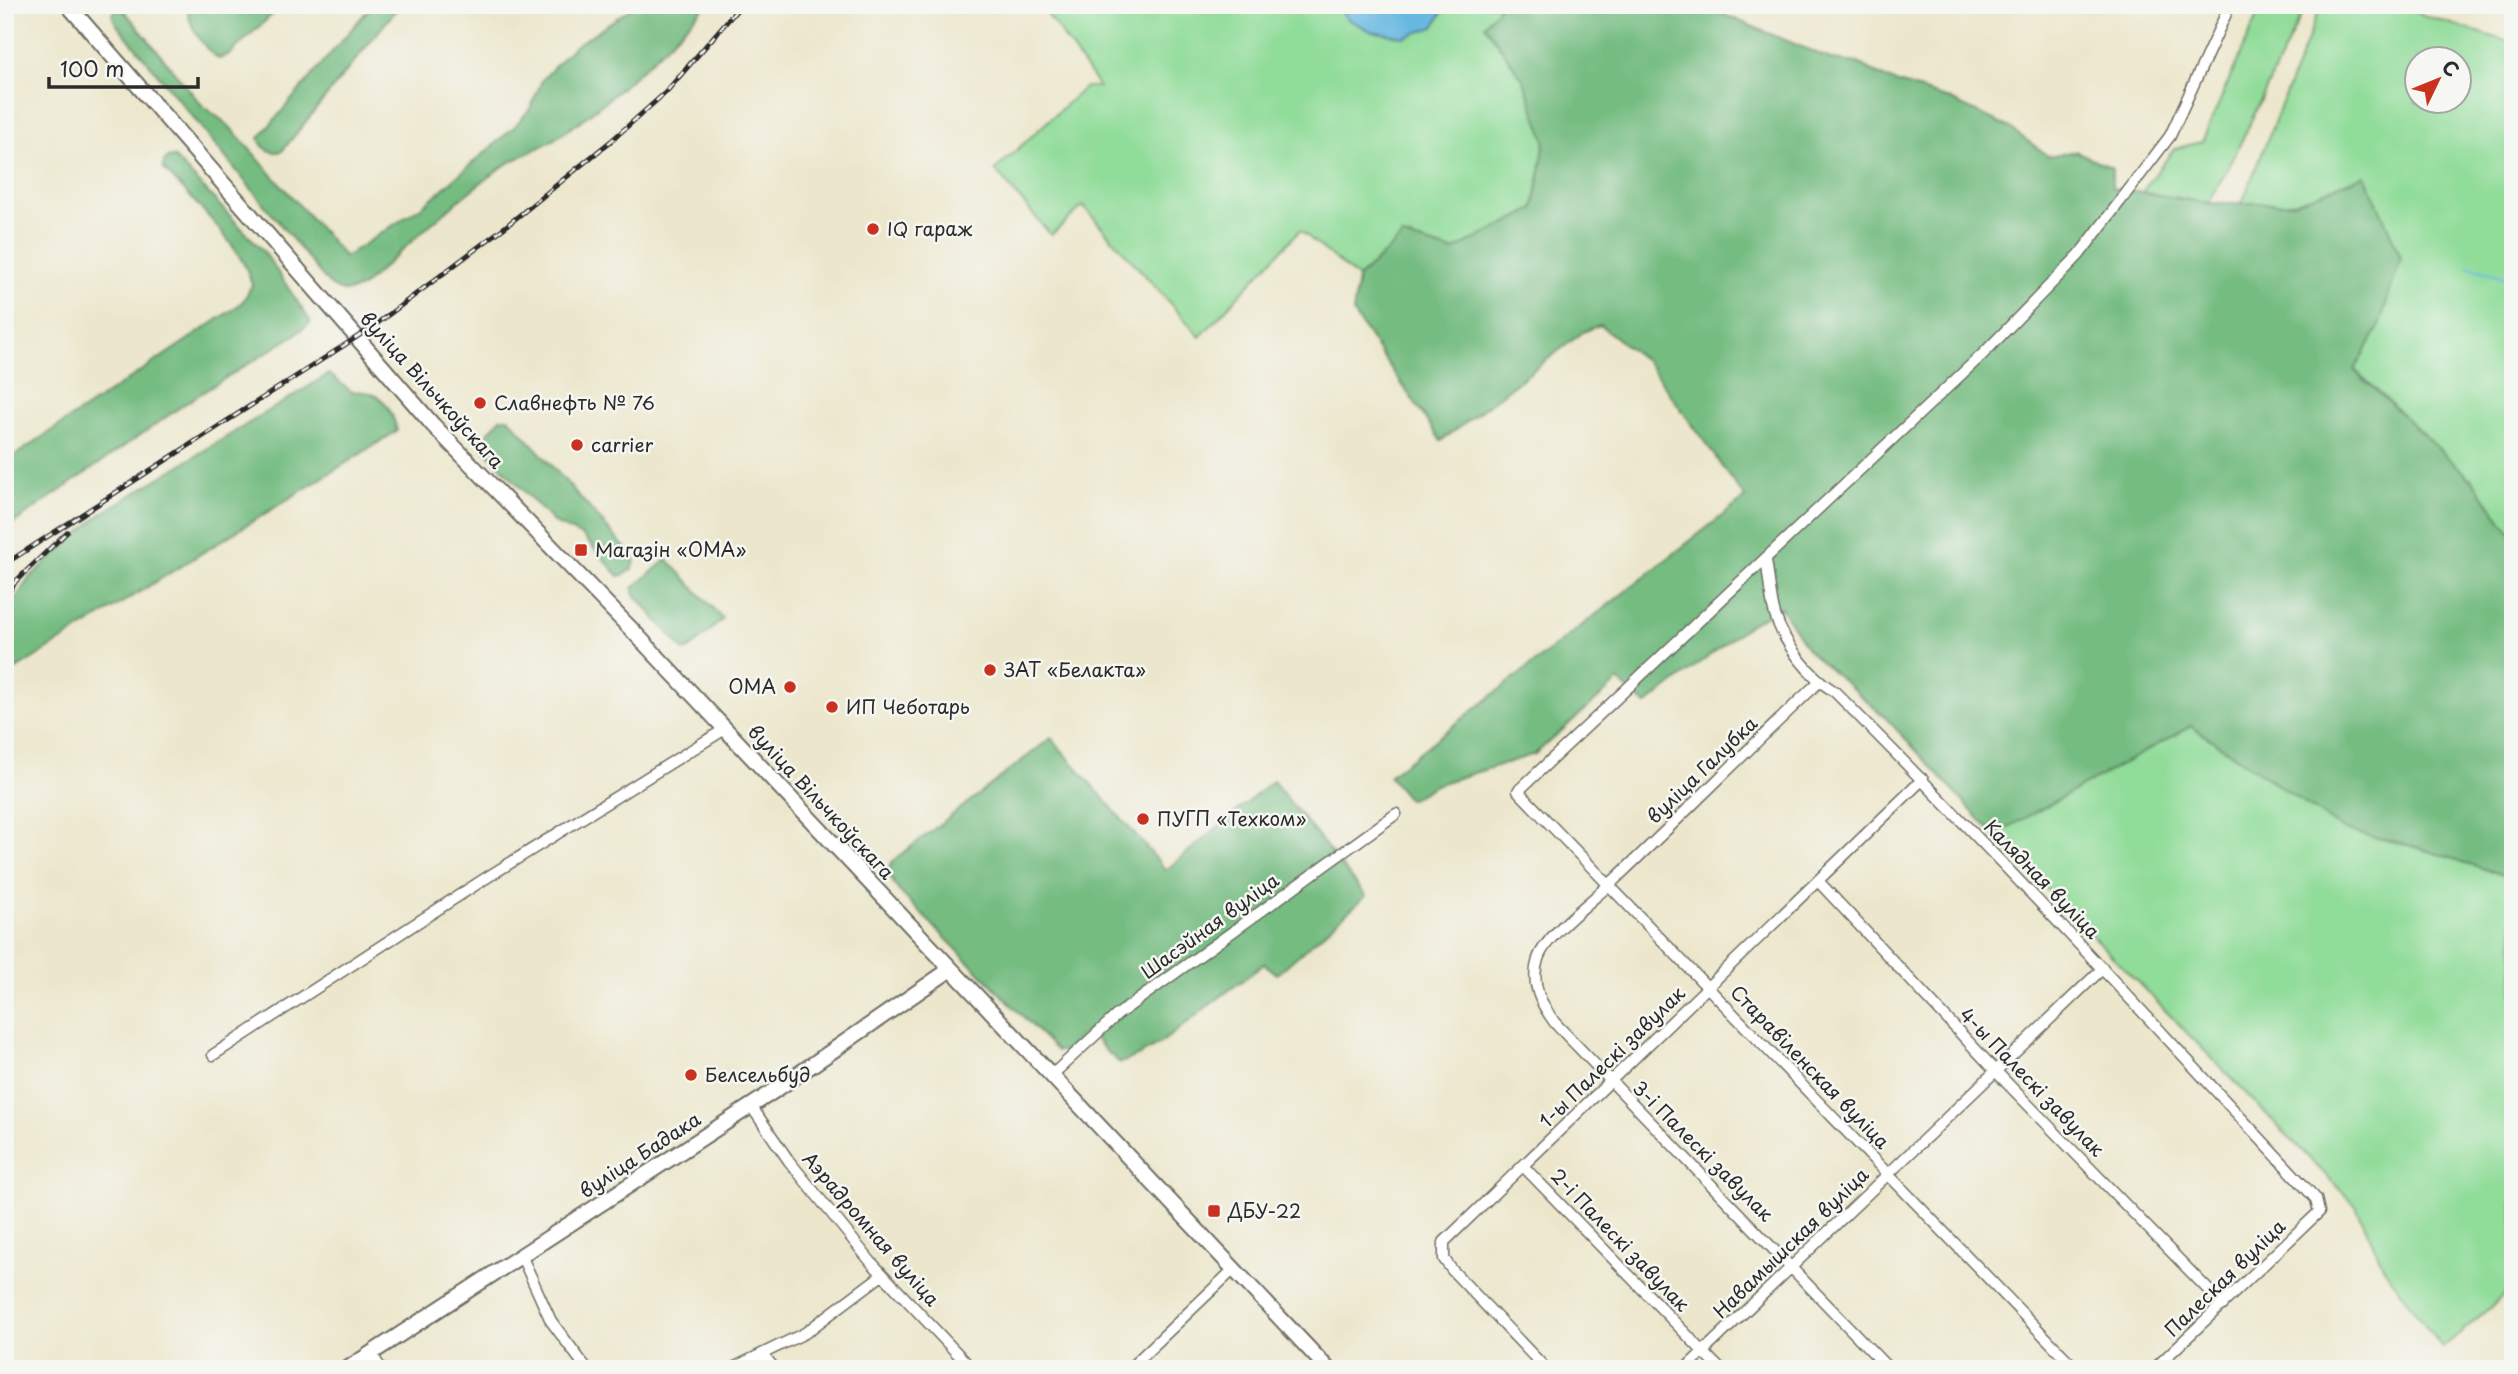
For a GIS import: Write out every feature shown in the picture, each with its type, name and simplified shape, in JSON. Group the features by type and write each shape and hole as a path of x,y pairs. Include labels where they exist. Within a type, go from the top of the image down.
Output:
{"main road":[{"name":"вуліца Вільчкоўскага","path":"68,5 433,425 725,729 1328,1369"},
{"name":"вуліца Бадака","path":"347,1369 751,1106 951,969"}],"street":[{"path":"1766,560 1984,352 2080,255 2170,136 2230,5"},
{"name":"Калядная вуліца","path":"1766,560 1775,615 1797,656 1819,682 1835,692 1923,779 2103,968 2316,1199 2319,1212"},
{"name":"Старавіленская вуліца","path":"1766,560 1518,791 2076,1369"},
{"name":"вуліца Галубка","path":"1610,884 1819,682"},
{"path":"213,1055 486,878 725,729"},
{"name":"1-ы Палескі завулак","path":"1546,1369 1444,1259 1444,1242 1923,779"},
{"name":"Шасэйная вуліца","path":"1052,1075 1117,1015 1395,814"},
{"name":"4-ы Палескі завулак","path":"1819,882 1996,1071 2222,1305"},
{"name":"3-і Палескі завулак","path":"1610,884 1544,945 1537,961 1535,981 1540,1002 1555,1023 1610,1082 1792,1266 1889,1369"},
{"name":"Навамышская вуліца","path":"1685,1369 2103,968"},
{"name":"Аэрадромная вуліца","path":"751,1106 789,1161 882,1275 972,1369"},
{"name":"2-і Палескі завулак","path":"1524,1167 1720,1369"},
{"name":"Палеская вуліца","path":"2154,1369 2319,1212"},
{"path":"521,1255 551,1321 587,1369"},
{"path":"1129,1369 1234,1269"},
{"path":"731,1369 805,1333 882,1275"},
{"path":"371,1353 381,1369"},
{"path":"763,1355 775,1369"}],"green space":[{"path":"188,5 282,5 230,54 219,59 198,36 190,20"},
{"path":"372,5 400,5 282,151 274,152 265,148 259,138"},
{"path":"636,5 706,5 653,59 593,111 553,140 513,160 483,181 362,287 345,291 329,284 115,22 112,14 117,9 123,9 200,103 230,127 345,257 424,205 513,128 530,109 542,80 572,48"},
{"path":"1041,5 1336,5 1347,19 1434,27 1446,5 1500,5 1485,25 1524,81 1545,140 1534,209 1453,251 1403,236 1358,278 1300,230 1200,337 1083,206 1051,235 995,170 1085,87 1099,87"},
{"path":"1500,5 1701,5 1833,60 1858,63 1889,80 1946,98 2009,127 2048,156 2076,151 2112,168 2112,188 2208,203 2294,203 2365,175 2401,257 2378,329 2354,370 2472,480 2513,536 2513,878 2416,847 2344,830 2191,726 1994,835 1886,718 1808,650 1781,608 1750,624 1646,705 1618,681 1535,754 1435,785 1409,800 1389,776 1745,498 1647,362 1600,325 1583,332 1441,441 1353,313 1358,278 1403,236 1453,251 1534,209 1545,140 1524,81 1485,25"},
{"path":"2262,5 2306,5 2231,163 2208,203 2142,192 2174,149 2202,142"},
{"path":"2321,5 2408,5 2423,15 2513,43 2513,536 2472,480 2354,369 2378,329 2365,176 2294,203 2242,203"},
{"path":"174,157 264,252 311,322 295,335 192,399 5,529 5,462 235,308 244,300 252,285 239,255 227,239 163,168 164,161"},
{"path":"329,374 352,392 370,393 383,401 392,414 397,431 5,676 5,614 30,577 102,513"},
{"path":"501,418 509,418 635,559 630,571 619,576 583,536 554,523 488,453 480,442"},
{"path":"667,559 723,619 691,648 684,651 635,595 633,588"},
{"path":"2191,726 2344,830 2416,847 2513,878 2513,1288 2442,1348 2385,1270 2356,1206 1994,835"},
{"path":"1051,738 1166,870 1273,781 1366,896 1277,974 1264,964 1171,1036 1142,1054 1120,1063 1088,1030 1065,1051 1057,1051 898,890 887,872 893,861"}],"water":[{"path":"1336,5 1446,5 1434,27 1404,37 1371,31 1347,19"}],"waterway":[{"path":"2469,266 2513,280"}],"railway":[{"path":"5,564 371,328 505,227 611,141 666,92 741,5"},
{"path":"5,598 16,581 67,532"}],"place":[{"name":"IQ гараж","path":"873,229"},
{"name":"Славнефть № 76","path":"480,403"},
{"name":"carrier","path":"577,445"},
{"name":"Магазін «ОМА»","path":"581,550"},
{"name":"ЗАТ «Белакта»","path":"990,670"},
{"name":"ОМА","path":"790,687"},
{"name":"ИП Чеботарь","path":"832,707"},
{"name":"ПУГП «Техком»","path":"1143,819"},
{"name":"Белсельбуд","path":"691,1075"},
{"name":"ДБУ-22","path":"1214,1211"}]}
